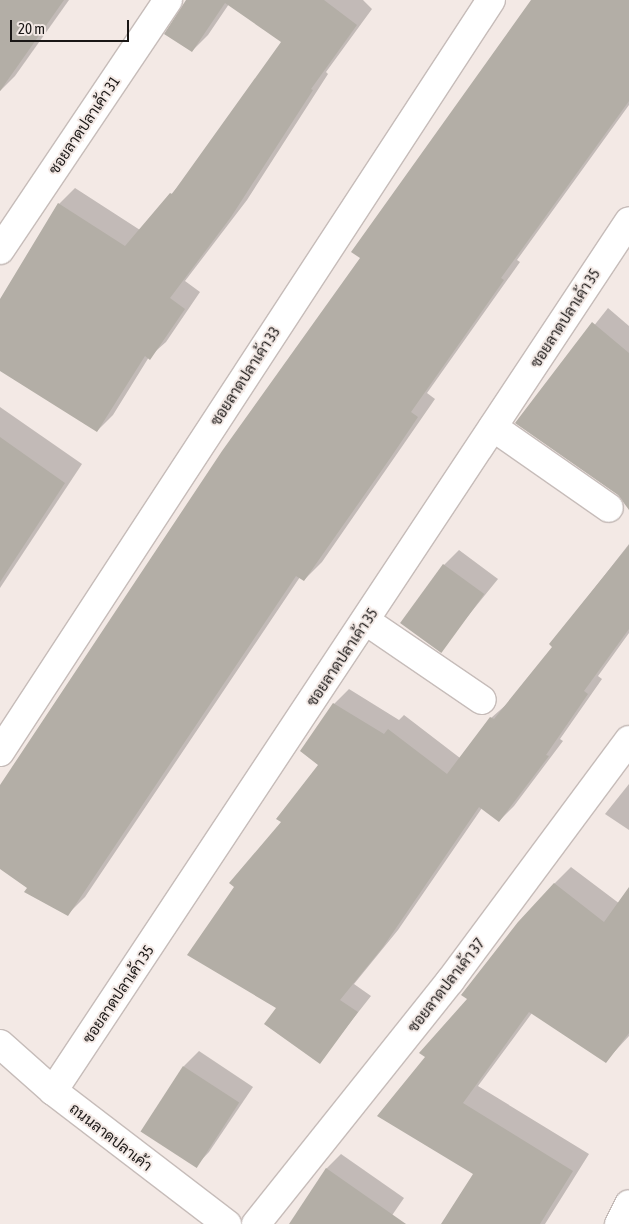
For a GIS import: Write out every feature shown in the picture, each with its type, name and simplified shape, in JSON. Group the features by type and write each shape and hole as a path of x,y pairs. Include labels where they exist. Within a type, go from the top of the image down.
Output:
{"street":[{"name":"ซอยลาดปลาเค้า 31","path":"0,250 168,0"},
{"name":"ซอยลาดปลาเค้า 33","path":"0,752 490,0"},
{"name":"ซอยลาดปลาเค้า 35","path":"53,1091 493,427 626,231"},
{"path":"493,427 609,508"},
{"path":"366,621 482,700"},
{"name":"ซอยลาดปลาเค้า 37","path":"256,1224 450,981 629,740"},
{"name":"ถนนลาดปลาเค้า","path":"0,1044 53,1091 227,1224"},
{"path":"619,1224 629,1204"}],"building":[{"path":"0,0 64,0 0,91"},
{"path":"186,0 324,0 357,25 311,89 313,90 231,217 170,298 185,309 150,360 145,356 97,432 0,371 0,299 58,203 125,246 170,193 172,194 281,42 225,3 192,52 164,34"},
{"path":"531,0 629,0 629,101 501,278 504,280 411,412 418,417 391,457 304,581 296,576 68,916 24,892 27,888 0,869 0,785 222,451 360,258 351,252"},
{"path":"592,322 629,353 629,510 618,495 515,423"},
{"path":"0,437 65,483 0,582"},
{"path":"629,545 629,629 584,691 588,694 546,755 549,756 499,822 479,807 383,947 340,1000 358,1012 320,1064 264,1024 276,1008 187,955 234,887 229,883 281,822 276,819 318,765 300,751 333,703 384,734 388,729 447,774 490,717 494,719 552,647 549,644"},
{"path":"443,564 484,594 441,653 400,623"},
{"path":"554,883 604,922 629,887 629,1033 606,1063 529,1012 463,1103 573,1171 540,1224 441,1224 473,1174 377,1116 425,1057 419,1053 467,999 461,995 518,922"},
{"path":"183,1066 239,1102 197,1168 141,1131"},
{"path":"326,1168 406,1224 289,1224"}]}
